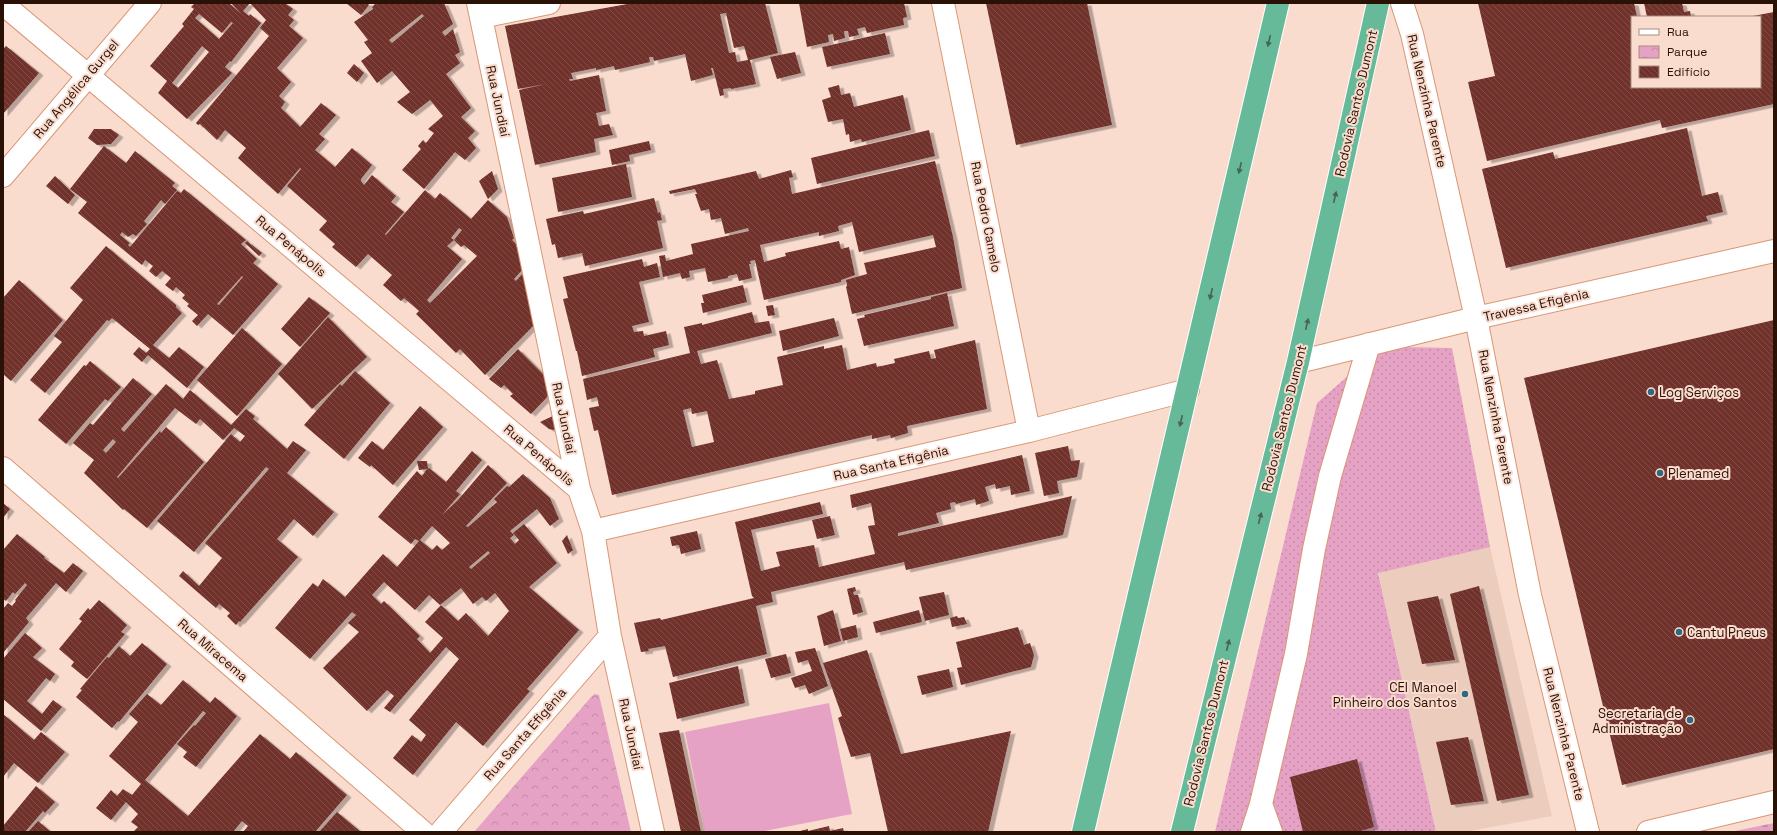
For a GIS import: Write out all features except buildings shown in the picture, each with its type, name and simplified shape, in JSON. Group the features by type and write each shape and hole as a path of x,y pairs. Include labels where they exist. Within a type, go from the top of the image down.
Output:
{"highway":[{"path":"1083,832 1278,3"},
{"name":"Rodovia Santos Dumont","path":"1182,832 1298,362 1378,3"}],"street":[{"name":"Rua Angélica Gurgel","path":"3,176 150,3"},
{"path":"479,10 549,3"},
{"name":"Rua Pedro Camelo","path":"943,3 1029,431"},
{"name":"Rua Nenzinha Parente","path":"1402,3 1412,34 1476,318 1530,595 1588,832"},
{"name":"Rua Penápolis","path":"3,4 579,489"},
{"name":"Rua Jundiaí","path":"479,10 579,489 593,531 610,636 653,832"},
{"name":"Travessa Efigênia","path":"1298,362 1476,318 1774,251"},
{"path":"1252,832 1296,654 1314,548 1330,476 1369,344"},
{"name":"Rua Santa Efigênia","path":"593,531 1029,431 1188,390"},
{"name":"Rua Miracema","path":"3,468 423,832"},
{"name":"Rua Santa Efigênia","path":"441,832 610,636"},
{"path":"1648,832 1774,802"},
{"path":"1260,804 1271,832"}],"shaded area":[{"name":"CEI Manoel Pinheiro dos Santos","path":"1490,547 1552,816 1465,832 1436,832 1378,572"}],"green space":[{"path":"1404,347 1452,348 1490,547 1378,573 1436,832 1215,832 1317,403 1376,354"},
{"path":"595,694 599,695 631,832 474,832 592,696"},
{"path":"829,703 852,814 759,832 705,832 685,732"},
{"path":"1774,823 1774,832 1730,832"}],"place":[{"name":"Log Serviços","path":"1651,392"},
{"name":"Plenamed","path":"1660,473"},
{"name":"Cantu Pneus","path":"1679,632"},
{"name":"CEI Manoel Pinheiro dos Santos","path":"1465,694"},
{"name":"Secretaria de Administração","path":"1690,720"}]}
